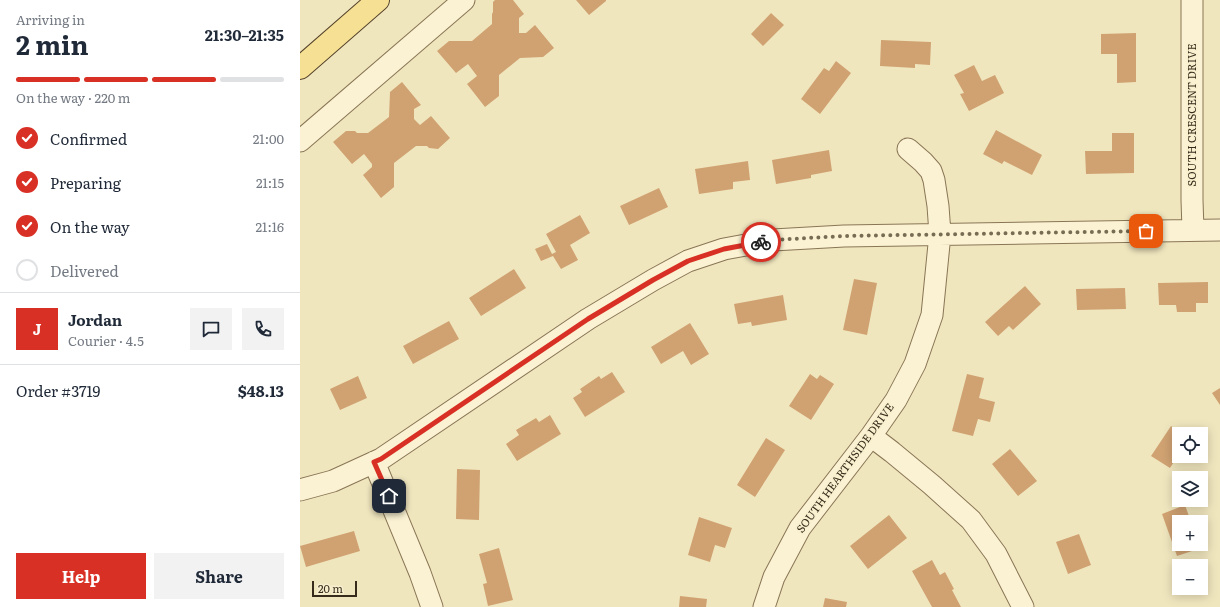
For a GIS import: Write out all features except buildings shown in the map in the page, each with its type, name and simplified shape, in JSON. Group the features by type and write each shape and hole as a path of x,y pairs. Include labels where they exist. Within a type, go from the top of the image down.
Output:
{"main road":[{"path":"300,68 378,0"}],"street":[{"path":"300,142 464,0"},
{"name":"SOUTH CRESCENT DRIVE","path":"1192,0 1193,230"},
{"name":"SOUTH HEARTHSIDE DRIVE","path":"764,607 774,577 800,528 871,436 896,400 915,364 930,322 940,234 938,206 934,180 930,172 923,162 908,150"},
{"path":"300,490 333,481 381,459 588,319 688,261 724,249 773,240 844,236 1220,230"},
{"path":"871,436 932,485 971,520 996,554 1023,607"},
{"path":"374,462 420,573 432,607"}],"way so far":[{"path":"761,242 844,236 1146,231"}],"route":[{"path":"389,496 374,462 381,459 446,416 588,319 653,280 688,261 724,249 761,242"}]}
